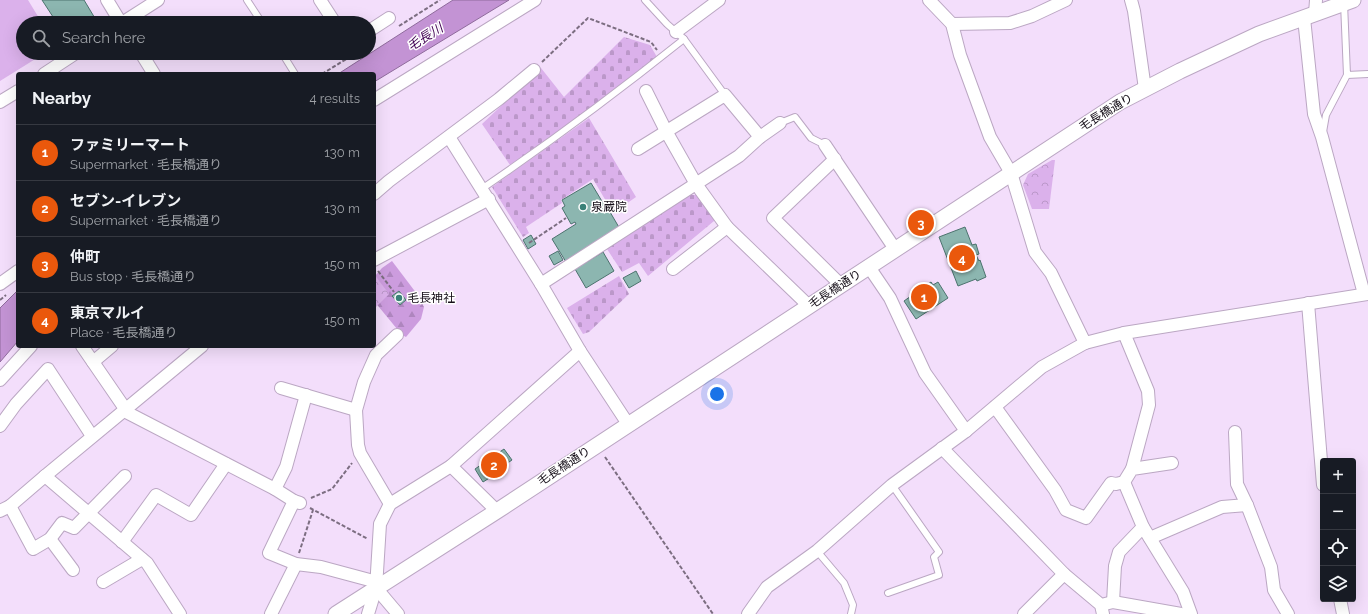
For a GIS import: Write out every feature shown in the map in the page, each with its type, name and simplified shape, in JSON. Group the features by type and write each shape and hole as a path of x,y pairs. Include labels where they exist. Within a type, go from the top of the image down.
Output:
{"street":[{"path":"107,0 117,16"},
{"path":"133,16 158,0"},
{"path":"320,0 330,16"},
{"path":"376,99 535,0"},
{"path":"680,35 719,0"},
{"path":"929,0 952,24 960,55 990,137 1010,173 1035,252 1051,273 1085,343"},
{"path":"952,24 1010,23 1032,16 1066,0"},
{"path":"1130,0 1134,11 1145,89"},
{"name":"毛長橋通り","path":"336,614 377,585 497,510 1093,119 1145,89 1259,34 1312,10 1348,2"},
{"path":"748,614 767,587 816,552 892,485 966,431 1042,368 1085,343 1124,333 1366,294 1322,136 1314,114 1312,10"},
{"path":"376,29 392,23"},
{"path":"47,72 65,60"},
{"path":"145,60 153,72"},
{"path":"376,192 499,99 534,70"},
{"path":"646,91 666,131 696,184 728,227 809,306"},
{"path":"0,102 16,92"},
{"path":"638,149 725,95 760,137"},
{"path":"542,284 739,156 760,137 780,123"},
{"path":"449,137 542,284 580,351 628,424"},
{"path":"825,145 895,249"},
{"path":"835,159 774,218 841,285"},
{"path":"376,266 486,194"},
{"path":"673,269 728,227"},
{"path":"869,267 890,298 925,373 966,431"},
{"path":"0,284 16,272"},
{"path":"1308,303 1321,458"},
{"path":"995,407 1055,490 1066,510 1086,518 1111,483 1116,484 1124,482 1132,469 1149,405 1148,391 1124,333"},
{"path":"390,504 360,453 358,445 356,410 364,382 376,354 396,335"},
{"path":"0,380 29,348"},
{"path":"83,348 128,413 275,489 297,502 270,552 296,564 321,567 377,585 398,614"},
{"path":"93,362 110,348"},
{"path":"125,476 74,528 62,523 50,539 33,549 5,509 200,348"},
{"path":"368,614 377,585 380,524 390,504 451,466 580,351"},
{"path":"0,426 16,404 48,369 92,436"},
{"path":"281,388 356,410"},
{"path":"275,489 286,467 306,395"},
{"path":"1235,432 1237,484 1248,504 1271,567 1274,590 1288,614"},
{"path":"942,448 1064,574 1106,607 1181,614"},
{"path":"1132,469 1172,463"},
{"path":"122,542 156,495 192,515 226,464"},
{"path":"451,466 497,510"},
{"path":"45,476 147,563 180,614"},
{"path":"1124,482 1143,527 1183,592 1191,614"},
{"path":"1150,538 1222,507 1248,504"},
{"path":"1106,607 1119,552 1143,527"},
{"path":"50,539 73,570"},
{"path":"103,582 142,559"},
{"path":"271,614 296,564"},
{"path":"1024,614 1064,574"},
{"path":"1341,602 1343,614"}],"lane":[{"path":"247,0 257,16"},
{"path":"645,0 680,35 725,95"},
{"path":"1322,136 1326,116 1346,75 1348,2"},
{"path":"486,194 545,144 662,56 680,35"},
{"path":"286,60 294,72"},
{"path":"1346,75 1368,74"},
{"path":"780,123 795,117 811,138 825,145"},
{"path":"888,592 939,574 934,557 939,552 892,485"},
{"path":"816,552 844,583 852,604 851,614"}],"path":[{"path":"392,23 440,0"},
{"path":"534,70 588,18 651,42 662,56"},
{"path":"325,72 345,60"},
{"path":"524,246 566,218"},
{"path":"376,266 394,292"},
{"path":"596,445 713,614"},
{"path":"297,502 332,489 360,453"},
{"path":"297,502 314,509 378,545"},
{"path":"296,564 314,509"}],"green space":[{"path":"0,0 28,0 38,16 16,16 16,60 34,60 0,81"},
{"path":"624,37 650,45 657,57 585,112 510,165 482,124 541,68 564,97"},
{"path":"589,118 636,197 613,213 593,179 561,200 562,203 526,227 529,233 523,237 492,187"},
{"path":"1052,160 1055,160 1049,209 1032,209 1023,185 1028,174"},
{"path":"690,195 696,195 714,216 714,221 648,276 639,263 622,272 607,249"},
{"path":"392,261 417,294 424,307 421,319 406,337 402,335 376,303 376,275 382,268"},
{"path":"619,276 629,294 589,332 583,334 567,308"},
{"path":"376,277 389,294 376,307"}],"water":[{"name":"毛長川","path":"453,0 509,0 376,81 376,72 341,72 360,60 376,60 376,50"},
{"path":"16,292 16,343 0,362 0,308"}],"building":[{"path":"42,0 84,0 94,16 52,16"},
{"path":"591,183 620,229 566,262 552,239 576,224 575,222 571,224 562,208 565,206 562,200"},
{"path":"965,227 972,245 976,244 979,254 976,255 979,261 980,260 986,277 958,286 939,237"},
{"path":"531,235 536,244 528,249 523,240"},
{"path":"558,251 563,260 554,265 549,256"},
{"path":"603,252 614,271 586,288 575,269"},
{"path":"636,271 641,281 629,288 623,278"},
{"path":"931,282 933,285 938,282 948,298 916,319 904,301"},
{"path":"399,291 406,300 400,305 392,296"},
{"path":"504,449 512,460 490,475 491,477 483,482 475,469"}],"place":[{"name":"泉蔵院","path":"583,207"},
{"name":"仲町","path":"921,223"},
{"name":"東京マルイ","path":"962,258"},
{"name":"ファミリーマート","path":"924,297"},
{"name":"毛長神社","path":"399,298"},
{"name":"セブン-イレブン","path":"494,465"}]}
